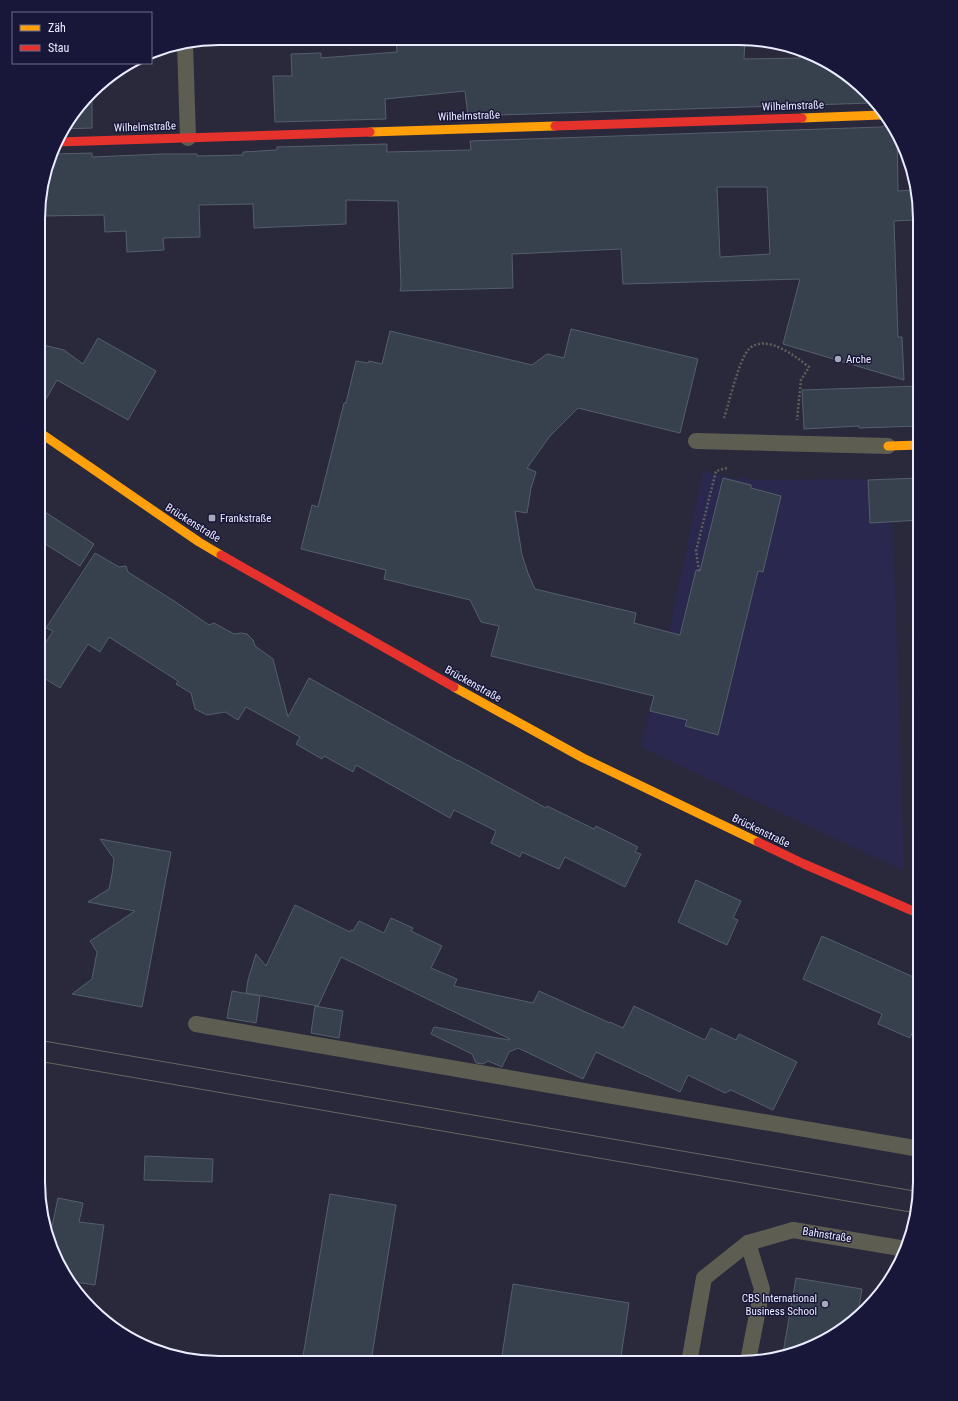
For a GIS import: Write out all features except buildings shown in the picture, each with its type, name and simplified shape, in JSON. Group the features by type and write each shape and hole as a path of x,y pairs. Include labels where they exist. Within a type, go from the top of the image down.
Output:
{"main road":[{"name":"Wilhelmstraße","path":"63,142 878,114"},
{"name":"Brückenstraße","path":"45,436 199,542 398,656 576,755 804,864 913,911"},
{"path":"888,446 913,445"}],"lane":[{"path":"185,48 188,138"},
{"path":"696,441 888,446"},
{"path":"196,1024 913,1149"},
{"name":"Bahnstraße","path":"748,1243 793,1230 901,1247"},
{"path":"690,1356 704,1278 748,1243 762,1289 749,1356"}],"path":[{"path":"717,442 743,358 750,349 757,344 763,343 776,346 796,357 809,367 801,380 798,404"},
{"path":"699,571 696,551 716,471 731,467 740,442"}],"shaded area":[{"path":"703,471 739,480 740,477 754,480 890,479 904,871 641,747 669,632"}],"tram line":[{"path":"45,1041 913,1191"},
{"path":"45,1062 911,1212"}],"traffic: slow":[{"path":"802,118 879,115"},
{"path":"370,132 555,126"},
{"path":"45,436 199,542 221,555"},
{"path":"888,446 913,445"},
{"path":"454,687 583,758 758,842"}],"traffic: jam":[{"path":"555,126 802,118"},
{"path":"63,142 370,132"},
{"path":"221,555 454,687"},
{"path":"758,842 804,864 913,911"}],"place":[{"name":"Arche","path":"838,359"},
{"name":"Frankstraße","path":"212,518"},
{"name":"CBS International Business School","path":"825,1304"}]}
